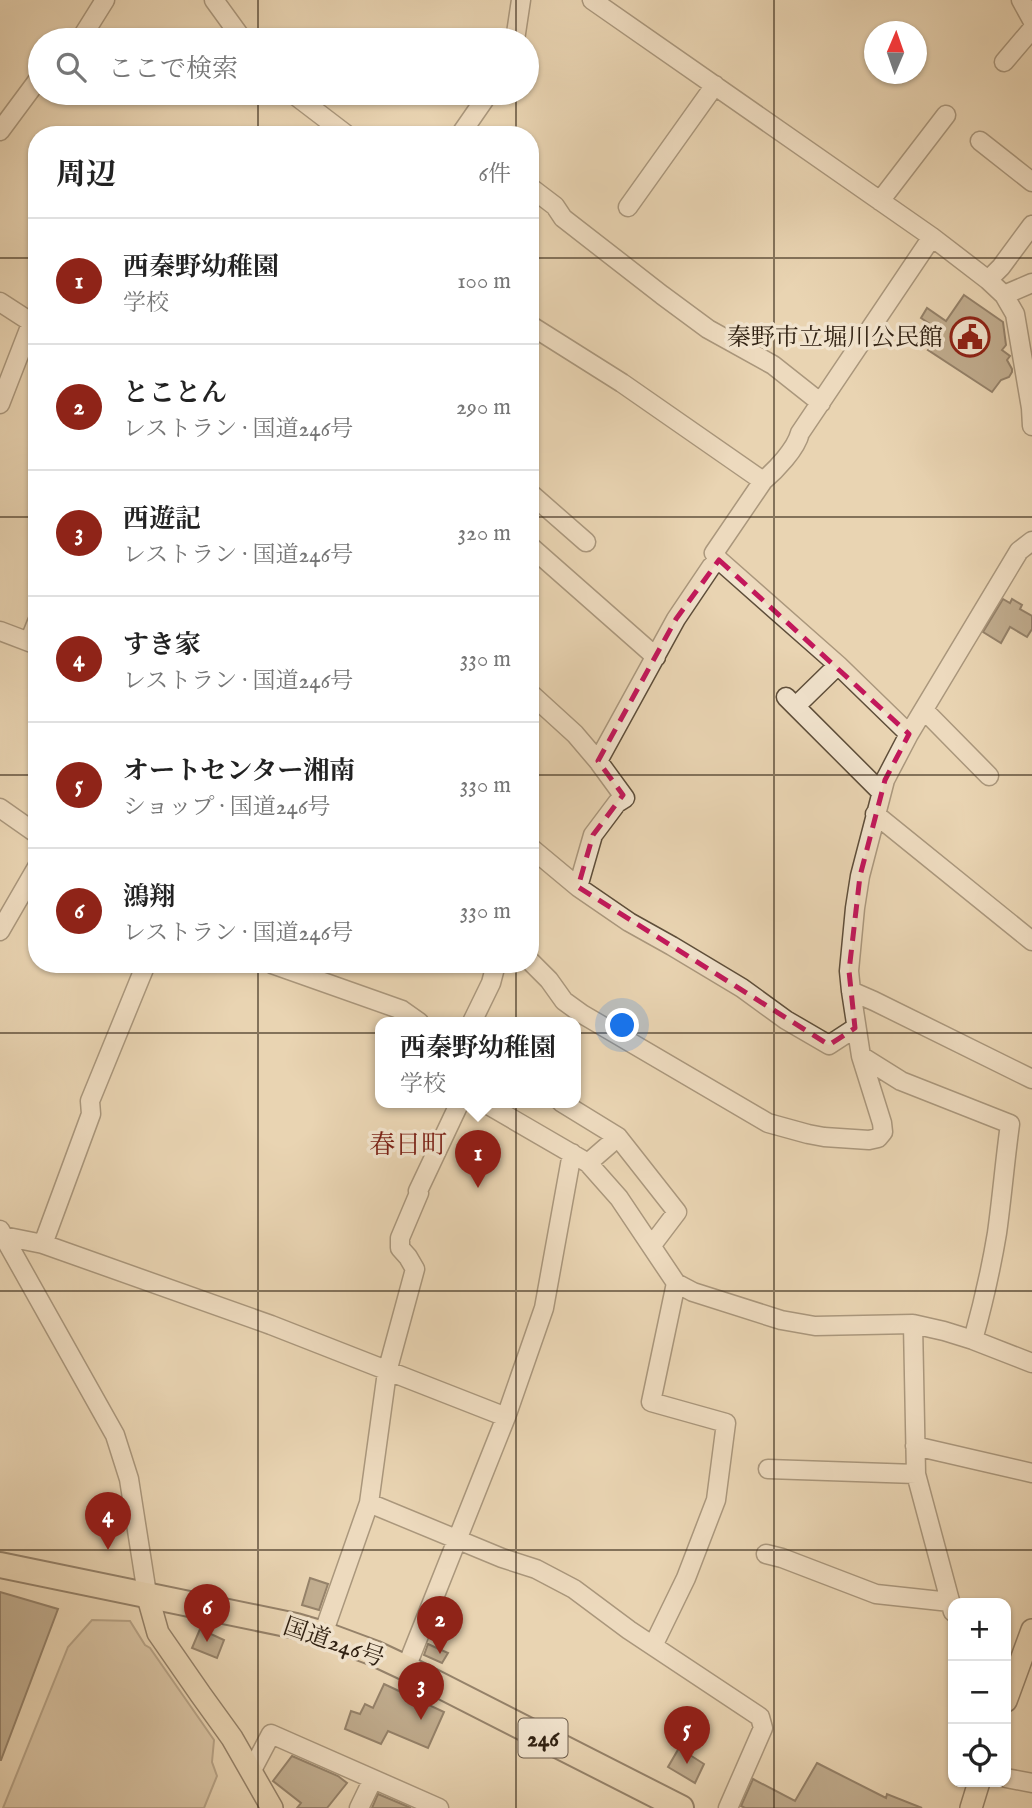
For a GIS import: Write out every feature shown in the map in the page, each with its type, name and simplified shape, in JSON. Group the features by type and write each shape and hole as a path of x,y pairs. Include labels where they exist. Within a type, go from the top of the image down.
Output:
{"highway":[{"name":"国道246号","path":"0,1565 296,1626 323,1634 406,1668 668,1805"}],"main road":[{"path":"146,1594 158,1633 233,1738 272,1808"},
{"path":"1011,1687 1032,1630"},
{"path":"971,1808 977,1787"}],"street":[{"path":"88,28 105,0"},
{"path":"214,0 234,28"},
{"path":"516,28 521,0"},
{"path":"592,0 932,237 1004,295 1015,314 1032,414"},
{"path":"1021,0 1032,20"},
{"path":"1004,62 1032,29"},
{"path":"628,207 715,85"},
{"path":"0,131 28,92"},
{"path":"308,105 335,126"},
{"path":"466,126 481,105"},
{"path":"880,201 946,115"},
{"path":"980,141 993,159 1032,181"},
{"path":"539,194 555,206 563,218 662,295 708,329 773,365 821,403"},
{"path":"988,280 1032,225"},
{"path":"909,734 838,665 714,553 763,481 773,473 798,440 800,433 932,237"},
{"path":"1004,295 1032,283"},
{"path":"0,302 28,321"},
{"path":"539,331 622,383 763,481"},
{"path":"0,404 28,339"},
{"path":"539,501 586,542"},
{"path":"539,970 564,1001 582,1014 768,1123 808,1134 869,1140 878,1138 883,1132 882,1123 861,1056 849,971 860,876 875,814 885,780 909,734 1019,551 1032,541"},
{"path":"539,554 656,657"},
{"path":"598,761 676,618 719,560"},
{"path":"0,631 28,641"},
{"path":"838,665 791,702 881,792"},
{"path":"539,701 576,734 625,798 617,803 593,835 578,887"},
{"path":"924,710 989,776"},
{"path":"0,808 28,828"},
{"path":"875,814 1032,941"},
{"path":"539,854 578,887 629,922 742,988 786,1020 829,1045 855,1028"},
{"path":"0,931 28,883"},
{"path":"43,1244 91,1114 90,1101 142,973"},
{"path":"297,973 402,1010 412,1017"},
{"path":"474,1017 494,973"},
{"path":"851,991 1032,1079"},
{"path":"861,1056 901,1081 1010,1124 993,1257 973,1340"},
{"path":"323,1634 369,1503 387,1372 415,1269 400,1248 400,1238 418,1191 457,1108"},
{"path":"503,1108 588,1163 620,1198 676,1283 693,1292 781,1320 815,1325 912,1324 973,1340 1032,1363"},
{"path":"571,1108 618,1137 677,1212 652,1245"},
{"path":"588,1163 618,1137"},
{"path":"406,1668 506,1418 544,1308 572,1153"},
{"path":"1,1233 43,1244 271,1325 506,1418"},
{"path":"1,1233 115,1435 129,1479 146,1594"},
{"path":"653,1646 686,1578 716,1500 726,1423 651,1402 676,1283"},
{"path":"912,1324 916,1474 950,1598"},
{"path":"915,1446 1032,1473"},
{"path":"768,1468 916,1474"},
{"path":"369,1503 502,1558 536,1569 574,1589 604,1613 760,1717 763,1728 728,1808"},
{"path":"777,1552 876,1594 948,1606"},
{"path":"252,1770 271,1734 439,1808"},
{"path":"359,1808 373,1779"},
{"path":"1011,1779 1032,1783"}],"highlighted area":[{"path":"719,560 909,734 885,780 860,876 849,971 855,1028 829,1045 578,887 593,835 623,795 598,761 676,619"}],"shaded area":[{"path":"92,1620 130,1621 214,1740 212,1762 217,1776 204,1808 3,1808 68,1647"}],"building":[{"name":"秦野市立堀川公民館","path":"964,295 1003,322 1006,345 1002,350 1010,356 1007,360 1012,372 1009,377 1001,380 992,392 928,350 939,330 921,318 927,308 946,321"},
{"path":"1003,599 1010,603 1012,599 1022,605 1020,609 1032,616 1032,629 1027,637 1010,627 1001,643 983,632"},
{"path":"310,1578 328,1584 319,1610 302,1605"},
{"path":"0,1592 58,1609 1,1760 0,1760"},
{"path":"200,1629 224,1640 217,1658 192,1648"},
{"path":"428,1644 448,1653 442,1663 424,1655"},
{"path":"384,1684 444,1712 428,1748 388,1731 381,1744 345,1729 351,1711 360,1714 365,1704 373,1708"},
{"path":"679,1748 704,1764 695,1783 668,1767"},
{"path":"292,1756 338,1776 347,1783 327,1808 297,1808 301,1803 273,1781"},
{"path":"817,1763 886,1798 887,1794 922,1808 741,1806 753,1779 795,1801"},
{"path":"378,1794 411,1808 372,1808"}],"place":[{"name":"秦野市立堀川公民館","path":"970,337"},
{"name":"西秦野幼稚園","path":"478,1188"},
{"name":"すき家","path":"108,1550"},
{"name":"鴻翔","path":"207,1642"},
{"name":"とことん","path":"440,1654"},
{"name":"西遊記","path":"421,1720"},
{"name":"オートセンター湘南","path":"687,1764"}],"district":[{"name":"春日町","path":"408,1144"}]}
